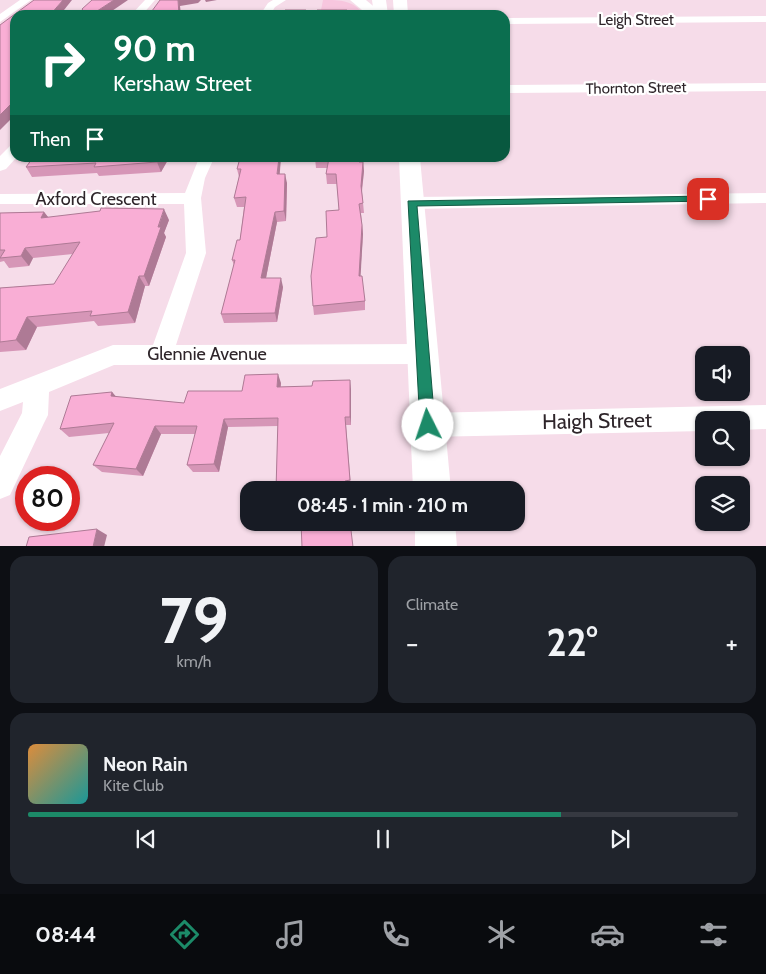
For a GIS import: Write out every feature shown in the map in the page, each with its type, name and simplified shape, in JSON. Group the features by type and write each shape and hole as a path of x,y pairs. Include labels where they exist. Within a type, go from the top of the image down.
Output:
{"main road":[{"path":"357,0 370,10"},
{"path":"409,162 431,481"},
{"path":"435,531 436,546"}],"street":[{"path":"12,10 26,0"},
{"path":"141,10 150,0"},
{"path":"268,10 272,5 281,0"},
{"name":"Leigh Street","path":"510,21 766,19"},
{"name":"Thornton Street","path":"510,89 766,87"},
{"path":"0,166 10,155"},
{"path":"161,354 196,253 192,198 205,162"},
{"name":"Axford Crescent","path":"0,199 192,198"},
{"path":"412,203 766,198"},
{"name":"Glennie Avenue","path":"0,400 113,355 423,354"},
{"path":"0,485 35,415 37,386"},
{"name":"Haigh Street","path":"428,425 766,417"}],"shaded area":[{"path":"323,0 335,0 351,4 360,10 321,10"}],"building":[{"path":"34,0 63,0 54,10 20,10"},
{"path":"92,0 114,0 99,10 82,9"},
{"path":"160,0 178,0 179,10 153,10"},
{"path":"10,18 10,105 0,115 0,25"},
{"path":"30,162 157,162 94,167 96,163 26,167"},
{"path":"239,162 278,162 277,174 285,174 284,211 275,212 261,278 281,278 275,313 221,314 235,260 232,260 237,240 240,240 246,197 234,198 241,169 237,169"},
{"path":"328,162 363,162 361,186 363,203 359,204 362,225 359,276 362,276 365,301 313,306 311,276 316,238 327,237 326,211 339,210 336,174 326,174"},
{"path":"101,208 164,209 158,227 161,227 144,276 139,276 128,312 90,316 92,311 27,317 16,340 0,342 0,288 54,284 80,242 25,248 21,256 0,258 5,250 0,250 0,213 44,212 41,218 100,211"},
{"path":"278,374 277,387 312,386 313,381 350,380 350,417 345,417 350,480 276,481 278,418 224,419 214,464 187,465 197,426 155,426 136,469 93,465 114,423 60,429 71,396 112,392 111,396 184,403 188,391 242,391 245,375"},
{"path":"97,529 93,546 26,546 29,537"},
{"path":"301,531 351,531 353,546 302,546"}],"route":[{"path":"428,425 412,203 708,199"}]}
